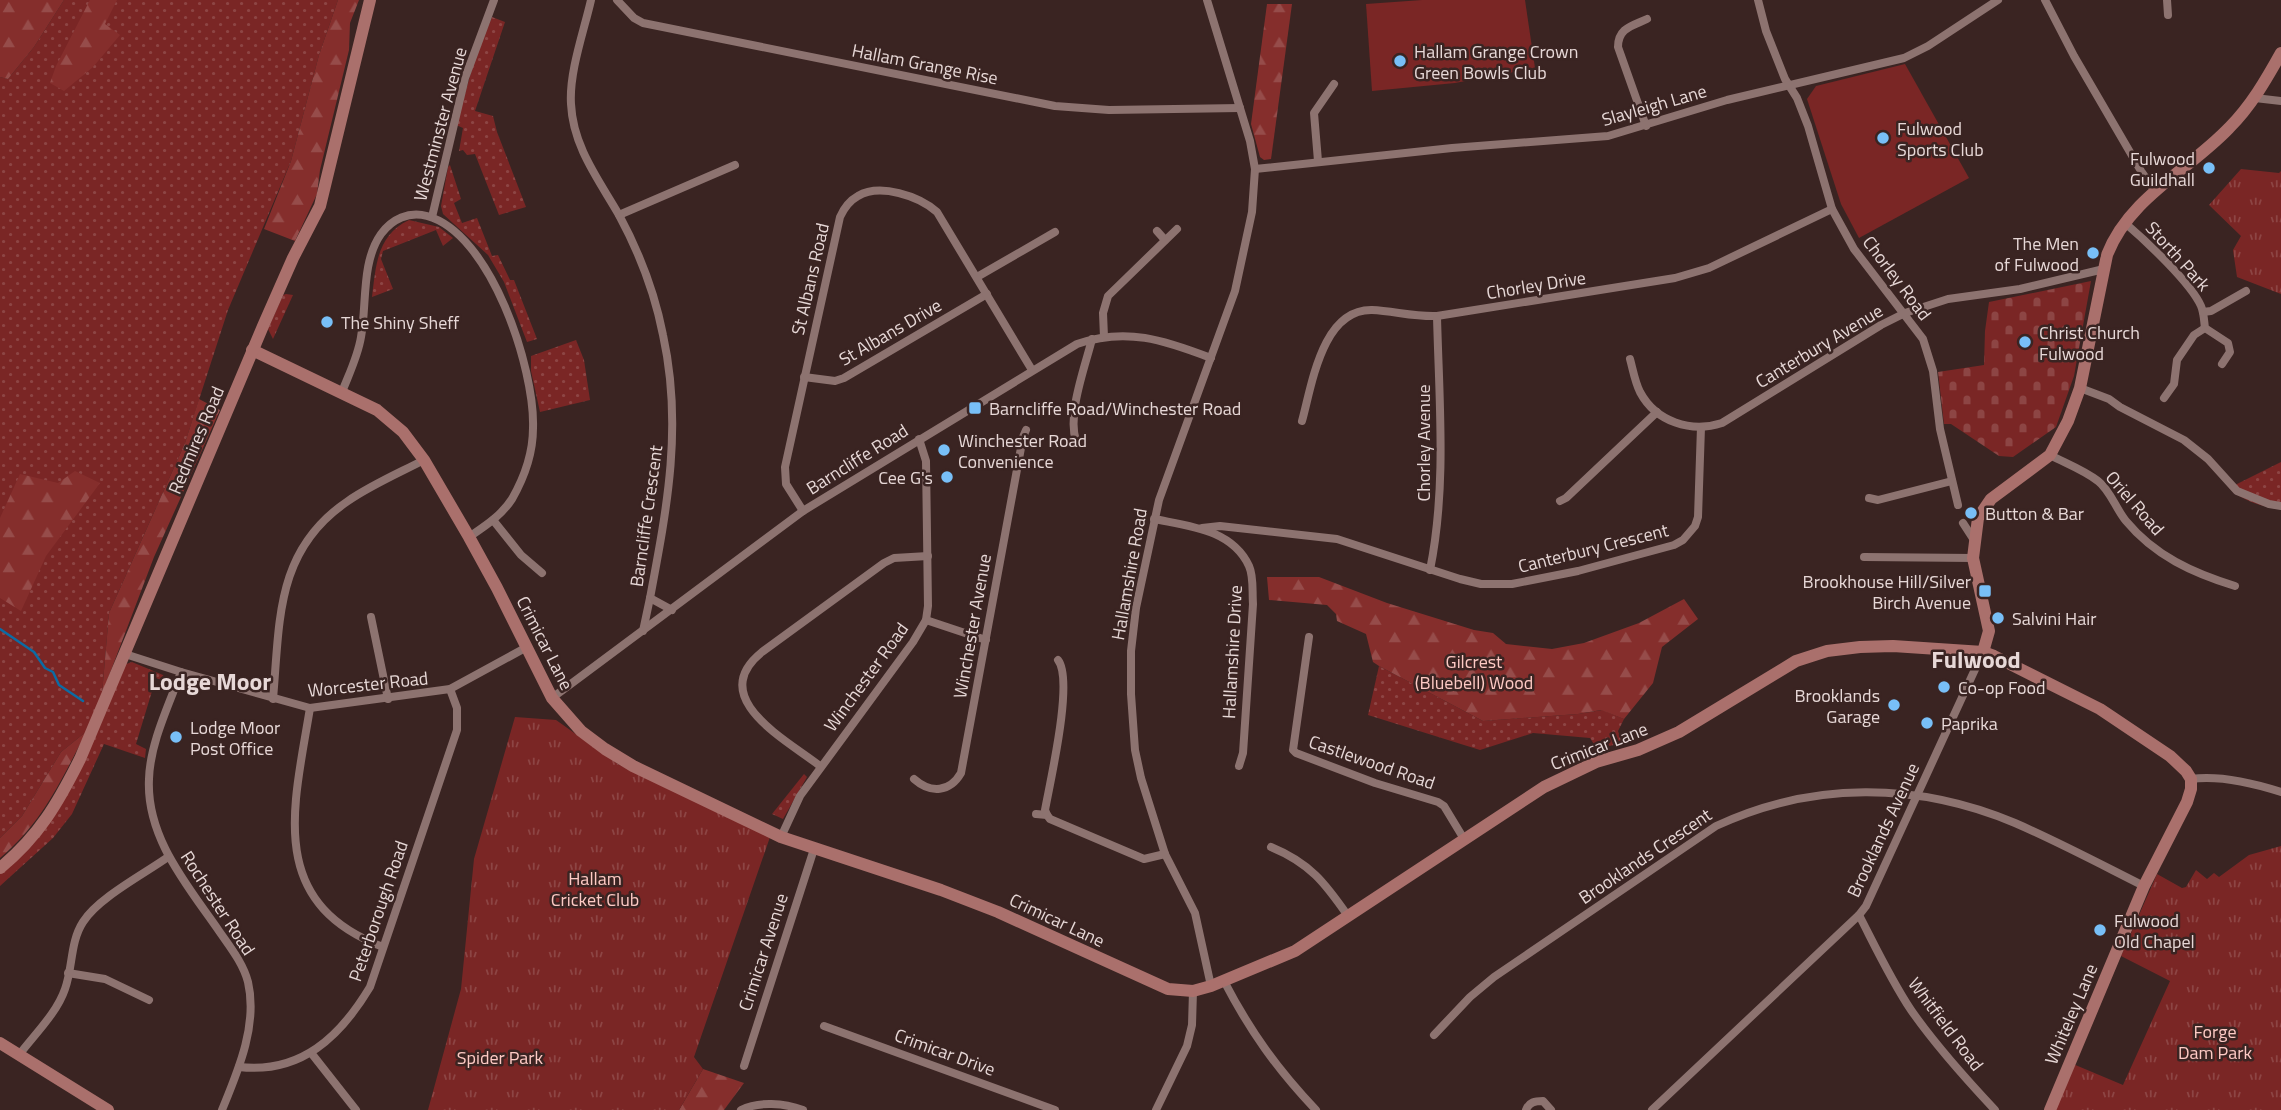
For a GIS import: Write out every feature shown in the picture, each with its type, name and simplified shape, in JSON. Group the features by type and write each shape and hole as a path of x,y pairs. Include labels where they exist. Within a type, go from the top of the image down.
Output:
{"street":[{"name":"Redmires Road","path":"0,868 30,841 54,809 80,760 253,350 293,258 320,206 359,35 370,0"},
{"name":"Westminster Avenue","path":"432,217 465,78 494,0"},
{"name":"Barncliffe Crescent","path":"591,0 571,87 571,105 586,160 635,247 656,307 673,399 671,479 643,631"},
{"name":"Hallam Grange Rise","path":"617,0 643,23 1055,106 1109,110 1240,108"},
{"name":"Hallamshire Road","path":"1207,0 1250,141 1255,169 1252,212 1235,291 1172,462 1154,519 1136,608 1131,651 1131,694 1135,750 1141,778 1165,853 1195,913 1211,986"},
{"name":"Chorley Road","path":"1758,0 1766,31 1808,126 1832,209 1861,260 1923,339 1928,352 1940,429 1958,505"},
{"name":"Slayleigh Lane","path":"1255,169 1452,148 1608,136 1727,100 1904,58 1928,46 1998,0"},
{"path":"2045,0 2074,56 2155,191"},
{"path":"2167,0 2168,15"},
{"path":"1646,126 1618,47 1618,38 1626,28 1647,19"},
{"path":"1983,652 1989,631 1973,558 1978,518 1991,499 2050,454 2068,421 2080,388 2111,244 2125,223 2155,191 2229,128 2255,98 2281,53"},
{"path":"1318,162 1314,113 1334,84"},
{"path":"2255,98 2281,101"},
{"path":"619,215 735,165"},
{"name":"St Albans Road","path":"803,512 785,477 804,377 840,217 859,195 882,191 901,194 931,206 937,212 1032,370"},
{"name":"Chorley Drive","path":"1302,421 1325,345 1335,328 1360,311 1419,317 1437,316 1620,288 1692,274 1832,209"},
{"path":"341,392 359,348 375,243 394,220 412,214 432,217 453,230 483,262 511,322 530,390 533,429 530,455 512,498 494,520 468,537"},
{"name":"Storth Park","path":"2125,223 2149,243 2201,305 2205,328"},
{"path":"1104,337 1103,313 1108,296 1177,229"},
{"path":"1157,231 1166,240"},
{"path":"977,277 1055,232"},
{"name":"Canterbury Avenue","path":"1701,427 1722,423 1905,313 1948,299 2020,289 2104,269"},
{"name":"Storth Park","path":"2203,312 2211,311 2246,291"},
{"name":"St Albans Drive","path":"804,377 835,381 844,378 987,294"},
{"name":"Chorley Avenue","path":"1430,570 1441,486 1437,316"},
{"path":"2164,398 2174,384 2176,360 2194,335 2205,328 2231,348 2222,364"},
{"name":"Barncliffe Road","path":"552,698 803,512 1077,344 1104,337 1139,336 1157,338 1210,358"},
{"path":"1076,441 1076,407 1092,339"},
{"name":"Crimicar Lane","path":"253,350 385,415 403,432 424,460 468,537 552,698 581,731 605,749 633,766 781,837 892,873 998,912 1158,986 1180,991 1211,986 1295,951 1524,799 1573,771 1654,744 1679,732 1783,668 1811,655 1860,647 1893,646 1983,652 2006,661 2118,719 2170,755 2191,779"},
{"path":"1630,359 1641,394 1657,412 1676,423 1701,427"},
{"path":"2080,388 2109,399 2184,440 2208,459 2237,491 2281,506"},
{"path":"1560,501 1657,412"},
{"name":"Canterbury Crescent","path":"1202,528 1210,526 1337,539 1481,584 1512,584 1578,571 1674,545 1691,533 1698,517 1701,427"},
{"name":"Winchester Avenue","path":"914,779 925,788 934,790 951,786 961,773 1011,494 1023,437 1027,430"},
{"name":"Winchester Road","path":"781,837 800,796 820,766 913,642 926,620 926,461 919,439"},
{"name":"Oriel Road","path":"2050,454 2099,482 2137,533 2168,559 2206,577 2235,586"},
{"path":"274,699 282,604 292,566 299,552 322,522 348,501 424,460"},
{"path":"1870,498 1878,500 1952,481"},
{"name":"Hallamshire Drive","path":"1154,519 1202,528 1221,536 1241,554 1249,566 1253,604 1243,753 1239,766"},
{"path":"494,520 521,555 542,573"},
{"path":"1963,523 1974,540"},
{"path":"1221,536 1231,528"},
{"path":"820,766 759,720 747,706 743,690 750,664 762,652 884,563 894,558 928,556"},
{"path":"1864,557 1973,558"},
{"name":"Barncliffe Crescent","path":"650,598 672,610"},
{"path":"371,617 388,699"},
{"path":"926,620 986,640"},
{"name":"Castlewood Road","path":"1309,637 1293,750 1375,783 1438,802 1444,806 1464,839"},
{"name":"Worcester Road","path":"125,654 310,708 450,689 527,647"},
{"name":"Brooklands Avenue","path":"1652,1110 1859,915 1873,894 1983,652"},
{"path":"1058,660 1063,667 1063,707 1045,810 1047,815 1050,819 1144,859 1165,853"},
{"name":"Rochester Road","path":"181,672 153,751 149,779 153,809 168,857 239,960 248,981 251,1006 247,1035 239,1067 222,1110"},
{"name":"Peterborough Road","path":"239,1067 263,1069 312,1054 345,1023 370,987 457,730 458,718 450,689"},
{"path":"310,708 294,809 294,843 298,861 313,895 328,912 347,929 383,947"},
{"path":"2191,779 2234,781 2281,792"},
{"name":"Whiteley Lane","path":"2050,1110 2144,886 2187,802 2191,779"},
{"name":"Brooklands Crescent","path":"1434,1035 1470,997 1494,977 1716,826 1745,812 1796,798 1855,792 1917,795 1959,804 2014,822 2144,886"},
{"path":"1037,814 1047,815"},
{"path":"1271,847 1293,857 1316,873 1349,916"},
{"name":"Crimicar Avenue","path":"744,1066 814,849"},
{"path":"19,1055 57,1005 65,989 77,934 95,907 168,857"},
{"name":"Whitfield Road","path":"1859,915 1912,1011 1963,1076 1995,1110"},
{"path":"68,973 105,979 149,1000"},
{"path":"1224,981 1241,1014 1276,1066 1316,1110"},
{"path":"1156,1110 1187,1046 1192,1025 1193,991"},
{"name":"Crimicar Drive","path":"824,1026 1055,1110"},
{"path":"0,1043 108,1110"},
{"path":"312,1054 356,1110"},
{"path":"1526,1110 1528,1105 1535,1101 1543,1101 1551,1110"},
{"path":"741,1110 762,1104 803,1110"}],"green space":[{"path":"0,0 64,0 34,47 8,79 0,77"},
{"path":"64,0 338,0 319,55 291,161 228,310 185,443 109,613 102,694 87,731 61,752 22,816 0,838 0,77 8,79 34,47"},
{"path":"90,0 117,0 105,24 120,35 93,67 64,91 50,83"},
{"path":"338,0 359,0 350,23 349,50 320,170 317,194 295,241 264,229 291,161 319,55"},
{"path":"1422,0 1525,0 1535,68 1455,83 1372,91 1366,4"},
{"path":"1267,4 1292,4 1271,159 1264,160 1260,157 1251,124"},
{"path":"492,17 505,22 475,111 493,116 526,207 499,215 475,154 467,155 463,150 459,151 463,128 456,125 476,55"},
{"name":"Fulwood Sports Club","path":"1905,64 1969,178 1859,238 1841,204 1807,99 1816,86"},
{"path":"450,165 461,199 454,203 462,223 477,218 492,256 498,255 510,280 514,280 537,339 527,342 504,282 488,255 443,214 441,206"},
{"path":"2241,169 2281,171 2281,294 2237,277 2233,250 2241,236 2209,205"},
{"path":"409,220 439,227 453,238 443,246 436,230 383,251 381,259 393,289 372,297 377,263 384,243 398,226"},
{"path":"2091,281 2074,376 2056,427 2013,457 1999,456 1951,424 1944,424 1938,372 1984,365 1989,302"},
{"path":"283,295 293,295 273,339 268,329"},
{"path":"576,340 584,360 590,400 540,412 531,371 531,356"},
{"path":"199,399 220,410 154,557 102,694 109,613 185,443"},
{"path":"2281,462 2281,509 2253,503 2229,488"},
{"path":"75,471 100,483 46,556 21,611 0,598 0,518 20,474 58,483"},
{"name":"Gilcrest (Bluebell) Wood","path":"1267,577 1319,577 1387,603 1474,630 1493,633 1506,644 1552,649 1584,643 1639,623 1684,599 1698,619 1662,647 1653,683 1624,719 1601,710 1483,721 1373,662 1366,634 1337,621 1336,614 1327,605 1269,600"},
{"path":"132,662 163,675 166,682 156,678 136,744 146,749 145,758 104,744 72,814 53,838 0,886 0,868 30,841 126,664"},
{"path":"1379,666 1483,721 1602,710 1624,719 1618,731 1622,743 1597,749 1590,738 1533,733 1480,750 1368,715"},
{"name":"Hallam Cricket Club","path":"515,717 556,720 618,764 770,837 694,1057 703,1069 679,1110 428,1110 461,989 474,859"},
{"path":"87,731 40,815 0,858 0,838 22,816 61,752"},
{"path":"804,774 807,777 783,819 772,814"},
{"name":"Forge Dam Park","path":"2281,846 2281,1110 2053,1110 2073,1064 2123,1085 2170,981 2121,956 2157,874 2182,888 2186,887 2196,870 2207,879 2214,873 2219,877 2249,855"},
{"path":"703,1069 744,1083 724,1110 679,1110"}],"waterway":[{"path":"0,629 34,652 45,668 53,672 59,685 83,701"}],"place":[{"name":"Hallam Grange Crown Green Bowls Club","path":"1400,61"},
{"name":"Fulwood Sports Club","path":"1883,138"},
{"name":"Fulwood Guildhall","path":"2209,168"},
{"name":"The Men of Fulwood","path":"2093,253"},
{"name":"The Shiny Sheff","path":"327,322"},
{"name":"Christ Church Fulwood","path":"2025,342"},
{"name":"Barncliffe Road/Winchester Road","path":"975,408"},
{"name":"Winchester Road Convenience","path":"944,450"},
{"name":"Cee G's","path":"947,477"},
{"name":"Button & Bar","path":"1971,513"},
{"name":"Brookhouse Hill/Silver Birch Avenue","path":"1985,591"},
{"name":"Salvini Hair","path":"1998,618"},
{"name":"Co-op Food","path":"1944,687"},
{"name":"Brooklands Garage","path":"1894,705"},
{"name":"Paprika","path":"1927,723"},
{"name":"Lodge Moor Post Office","path":"176,737"},
{"name":"Fulwood Old Chapel","path":"2100,930"}],"district":[{"name":"Fulwood","path":"1976,659"},
{"name":"Lodge Moor","path":"210,681"}],"park label":[{"name":"Spider Park","path":"500,1057"}]}
